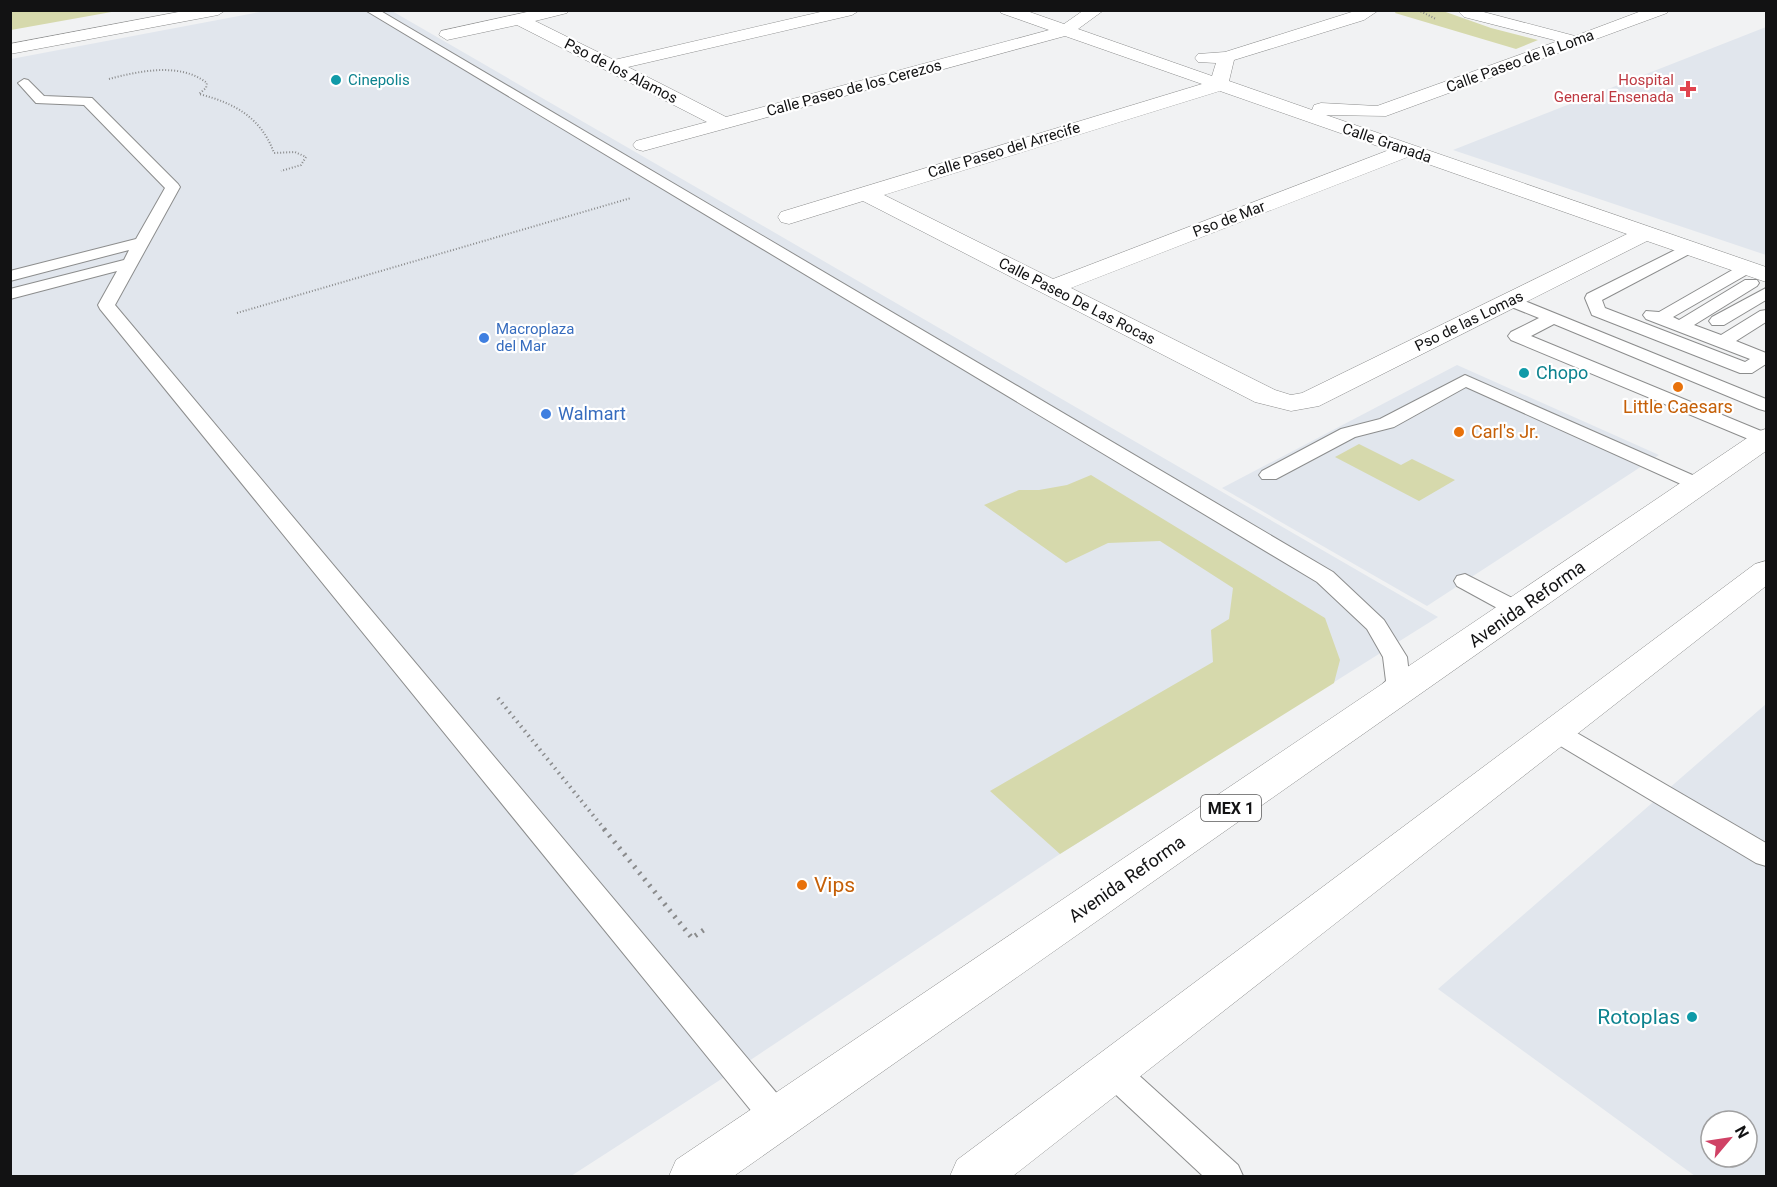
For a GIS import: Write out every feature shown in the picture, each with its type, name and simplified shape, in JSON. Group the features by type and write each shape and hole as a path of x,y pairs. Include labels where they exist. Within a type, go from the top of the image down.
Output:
{"main road":[{"path":"10,40 168,10"},
{"path":"10,49 218,10"},
{"path":"447,35 561,10"},
{"path":"612,66 852,10"},
{"path":"1010,12 1051,10"},
{"path":"1065,31 1096,10"},
{"path":"1140,57 1226,57 1358,17 1371,10"},
{"path":"1465,10 1470,14 1576,41"},
{"name":"Calle Paseo de la Loma","path":"1282,106 1379,112 1661,10"},
{"name":"Calle Granada","path":"1010,12 1689,248 1758,276"},
{"name":"Pso de los Alamos","path":"519,19 724,123"},
{"name":"Calle Paseo de los Cerezos","path":"643,145 1065,31"},
{"path":"1219,85 1226,57"},
{"name":"Calle Paseo del Arrecife","path":"789,217 1219,85"},
{"path":"1379,112 1388,137 1408,150"},
{"name":"Pso de Mar","path":"1051,288 1408,150"},
{"name":"Calle Paseo De Las Rocas","path":"864,193 1265,396 1291,403"},
{"name":"Pso de las Lomas","path":"1291,403 1309,400 1646,233"},
{"name":"Avenida Reforma","path":"694,1176 1699,485 1766,428"},
{"path":"975,1176 1767,571"}],"lane":[{"path":"370,10 1324,577 1376,625 1395,657 1398,683 1351,725"},
{"path":"24,83 41,100 87,101 173,187 106,304 778,1119"},
{"path":"1689,248 1593,298 1598,311 1746,369 1714,339"},
{"path":"10,276 136,253"},
{"path":"10,294 136,253"},
{"path":"1714,339 1758,276"},
{"path":"1714,339 1758,276"},
{"path":"1510,300 1552,318 1766,428"},
{"path":"1714,339 1767,306"},
{"path":"1714,339 1767,315"},
{"path":"1552,318 1517,336 1766,428"},
{"path":"1714,339 1767,328"},
{"path":"1714,339 1767,338"},
{"path":"1269,475 1348,433 1387,423 1465,380 1699,485"},
{"path":"1465,581 1518,610"},
{"path":"1556,732 1767,856"},
{"path":"1111,1071 1226,1176"}],"path":[{"path":"106,81 132,74 163,71 187,73 203,78 207,83 206,88 199,94 232,104 254,118 267,134 274,153 295,152 306,157 301,165 281,171"},
{"path":"237,313 668,187"},
{"path":"498,698 692,938 708,927"}],"shaded area":[{"name":"Macroplaza del Mar","path":"265,11 392,11 1438,617 1060,854 737,1069 571,1176 11,1176 11,59"},
{"name":"Hospital General Ensenada","path":"1766,27 1766,255 1453,150"},
{"path":"1457,365 1659,455 1427,606 1222,488"},
{"path":"1766,704 1766,1176 1695,1176 1438,989"}],"green space":[{"path":"11,10 117,10 117,11 11,30"},
{"path":"1396,11 1443,11 1491,28 1538,40 1516,49 1395,13"},
{"path":"1359,444 1401,465 1412,459 1455,480 1419,501 1335,457"},
{"path":"1091,475 1325,618 1340,660 1334,683 1060,854 990,791 1213,662 1211,630 1229,619 1233,588 1160,541 1108,543 1066,563 984,505 1019,490 1039,490 1067,485"}],"place":[{"name":"Cinepolis","path":"336,80"},
{"name":"Hospital General Ensenada","path":"1688,89"},
{"name":"Macroplaza del Mar","path":"484,338"},
{"name":"Chopo","path":"1524,373"},
{"name":"Little Caesars","path":"1678,387"},
{"name":"Walmart","path":"546,414"},
{"name":"Carl's Jr.","path":"1459,432"},
{"name":"Vips","path":"802,885"},
{"name":"Rotoplas","path":"1692,1017"}]}
